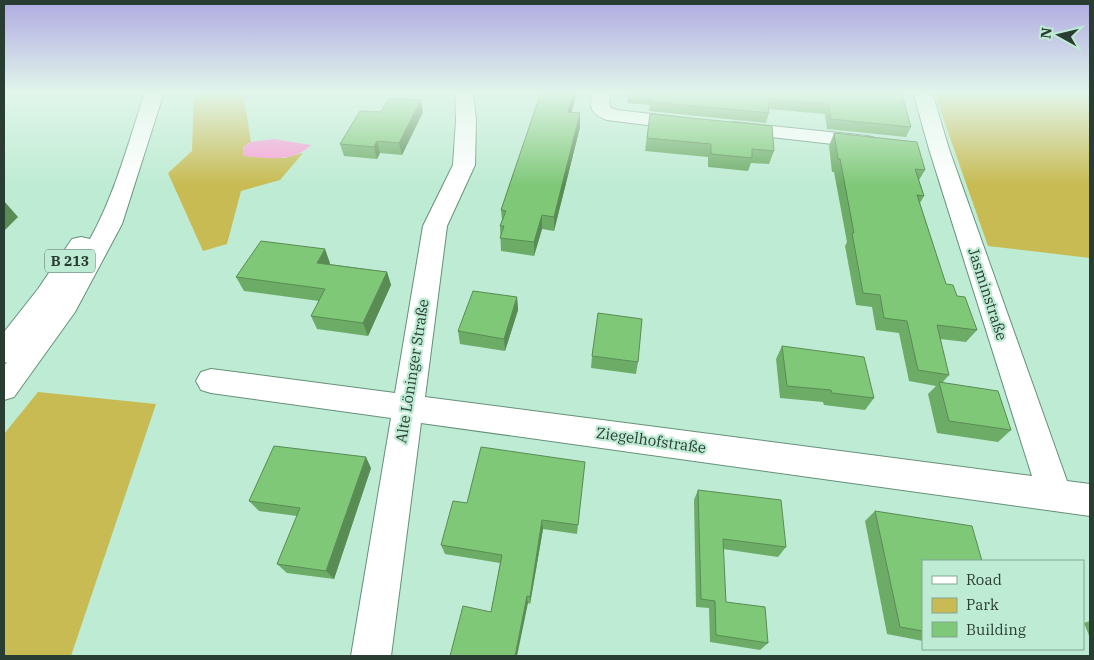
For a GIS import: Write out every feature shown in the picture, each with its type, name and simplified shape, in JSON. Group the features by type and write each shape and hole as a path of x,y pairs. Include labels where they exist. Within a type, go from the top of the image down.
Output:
{"main road":[{"path":"131,166 145,123"},
{"name":"Alte Löninger Straße","path":"371,656 434,226 464,165 466,123"},
{"path":"678,123 890,144"},
{"name":"Jasminstraße","path":"926,123 929,148 1055,495"},
{"name":"B 213","path":"4,352 46,296 131,166"},
{"name":"B 213","path":"4,388 66,305 110,224 131,166"},
{"name":"Ziegelhofstraße","path":"211,381 1090,500"}],"green space":[{"path":"193,123 248,123 251,142 243,147 244,156 284,158 303,153 280,180 241,191 227,244 203,251 168,173 192,151"},
{"path":"945,123 1090,123 1090,258 988,246"},
{"path":"38,392 156,404 71,656 4,656 4,434"}],"shaded area":[{"path":"274,139 311,145 304,151 288,157 244,156 243,147 251,142"}],"building":[{"path":"353,123 409,123 399,143 377,141 374,147 340,144"},
{"path":"531,123 578,123 554,217 542,215 534,242 500,238 504,226 500,226 506,211 501,210"},
{"path":"649,123 739,123 772,126 774,151 752,149 752,158 711,154 711,144 647,138"},
{"path":"869,123 910,123 911,127"},
{"path":"834,133 917,142 925,170 915,169 924,196 917,195 946,284 953,285 957,296 965,297 977,330 937,325 949,375 918,370 907,321 884,318 880,295 863,293 852,233 854,233"},
{"path":"261,241 325,249 317,263 387,272 363,323 311,316 325,289 236,277"},
{"path":"473,291 517,297 504,339 458,331"},
{"path":"598,313 642,319 638,362 592,356"},
{"path":"782,346 864,357 874,398 832,393 831,390 787,386"},
{"path":"939,382 998,391 1011,430 949,421"},
{"path":"274,446 366,457 326,571 277,564 300,508 249,501"},
{"path":"481,447 585,462 578,525 542,520 530,597 527,596 515,656 450,656 463,606 491,612 502,555 441,545 453,501 467,503"},
{"path":"698,490 781,500 786,547 723,539 726,602 765,607 768,643 716,635 715,601 701,599"},
{"path":"875,511 972,526 982,560 922,560 922,631 900,627"}]}
